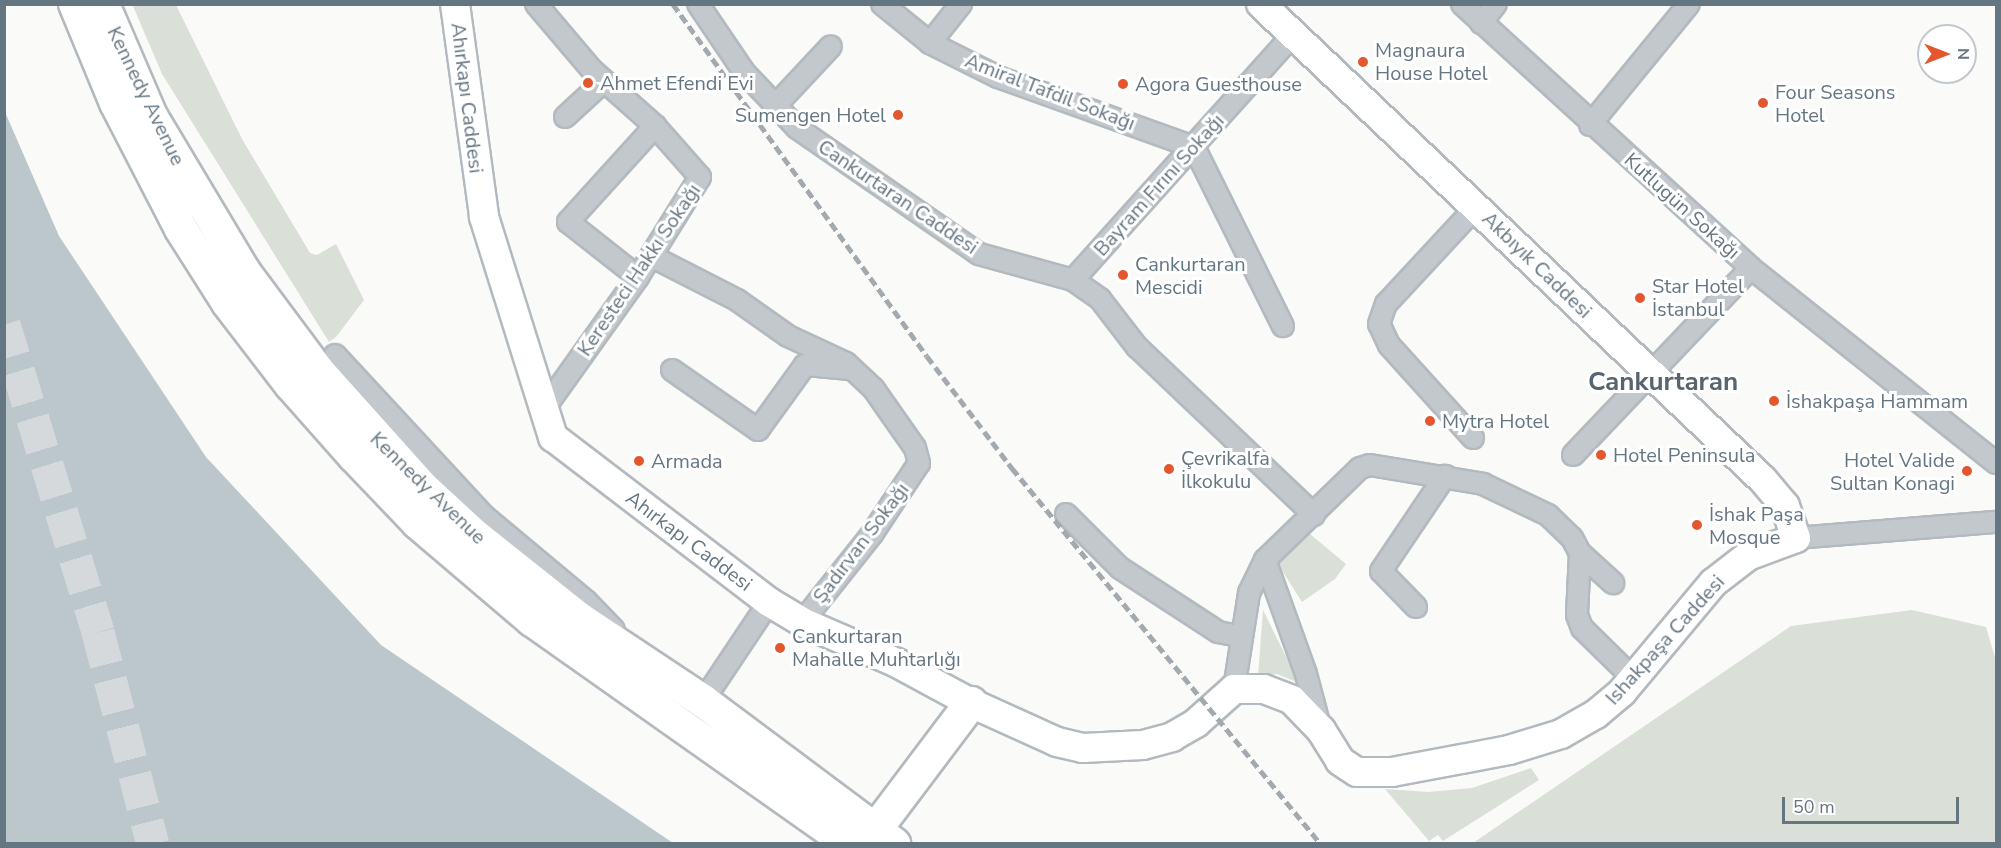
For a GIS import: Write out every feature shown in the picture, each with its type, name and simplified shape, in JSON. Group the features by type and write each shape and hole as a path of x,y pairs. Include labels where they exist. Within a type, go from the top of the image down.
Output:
{"main road":[{"name":"Kennedy Avenue","path":"75,4 148,167 228,303 323,422 418,523 585,660 875,840"},
{"name":"Kennedy Avenue","path":"103,4 151,116 197,198 245,273 327,363 422,487 474,535 581,620 703,701 875,840"},
{"path":"228,303 260,326 303,372 327,363"},
{"path":"585,660 607,664 679,710 703,701"},
{"path":"875,840 971,704"}],"street":[{"name":"Ahırkapı Caddesi","path":"455,4 484,217 553,437 769,602 802,622 897,663 971,704 1057,742 1083,748 1131,746 1172,737 1196,723 1234,689"},
{"name":"Keresteci Hakkı Sokağı","path":"536,4 604,81 655,126 700,177 638,277 543,410"},
{"name":"Cankurtaran Caddesi","path":"698,4 744,72 797,128 979,254 1073,280 1100,299 1137,347 1314,515"},
{"name":"Amiral Tafdil Sokağı","path":"882,4 930,43 998,77 1194,147"},
{"path":"930,43 961,4"},
{"name":"Akbıyık Caddesi","path":"1261,4 1762,479 1785,506 1796,538"},
{"name":"Kutlugün Sokağı","path":"1462,4 1590,125 1751,268 1996,463"},
{"path":"1481,23 1496,4"},
{"path":"1590,125 1689,4"},
{"name":"Bayram Fırını Sokağı","path":"1073,280 1293,35"},
{"path":"774,106 831,46"},
{"path":"566,117 604,81"},
{"path":"638,277 568,222 655,126"},
{"path":"1194,147 1283,326"},
{"path":"1473,438 1389,345 1379,324 1386,304 1476,207"},
{"path":"651,256 737,300 788,336 853,370"},
{"path":"1573,455 1751,268"},
{"path":"672,370 758,430 805,364 853,370"},
{"name":"Şadırvan Sokağı","path":"802,622 872,534 919,463 915,448 889,409 853,370"},
{"path":"1321,730 1292,700 1264,689 1234,689 1239,636 1249,593 1265,560 1281,540 1314,515 1360,468 1370,465 1483,484 1534,505 1572,538 1580,553 1613,583"},
{"path":"1416,607 1381,571 1445,476"},
{"path":"1066,514 1120,568 1218,632 1239,636"},
{"path":"1796,538 1996,522"},
{"name":"Ishakpaşa Caddesi","path":"1321,730 1340,761 1357,772 1404,770 1509,750 1561,734 1596,714 1634,679 1713,583 1748,556 1796,538"},
{"path":"1580,553 1577,615 1582,628 1634,679"},
{"path":"1265,560 1306,674 1321,730"},
{"path":"703,701 769,602"}],"shaded area":[{"path":"138,4 176,5 242,139 310,253 317,255 336,244 364,300 336,337 329,342 162,74 133,6"},
{"path":"5,112 59,236 206,457 381,645 673,843 5,843"},
{"path":"1310,534 1346,564 1335,579 1302,602 1276,561"},
{"path":"1263,610 1299,683 1277,674 1258,676"},
{"path":"1912,610 1986,627 1996,661 1996,843 1473,843 1791,626"},
{"path":"1531,768 1539,780 1443,841 1438,835 1429,841 1385,789 1428,792 1472,788"}],"tunnel":[{"path":"4,324 98,632 153,844"}],"railway":[{"path":"673,4 927,356 1012,468 1321,844"}],"place":[{"name":"Magnaura House Hotel","path":"1363,62"},
{"name":"Ahmet Efendi Evi","path":"588,83"},
{"name":"Agora Guesthouse","path":"1123,84"},
{"name":"Four Seasons Hotel","path":"1763,103"},
{"name":"Sumengen Hotel","path":"898,115"},
{"name":"Cankurtaran Mescidi","path":"1123,275"},
{"name":"Star Hotel İstanbul","path":"1640,298"},
{"name":"İshakpaşa Hammam","path":"1774,401"},
{"name":"Mytra Hotel","path":"1430,421"},
{"name":"Hotel Peninsula","path":"1601,455"},
{"name":"Armada","path":"639,461"},
{"name":"Çevrikalfa İlkokulu","path":"1169,469"},
{"name":"Hotel Valide Sultan Konagi","path":"1967,471"},
{"name":"İshak Paşa Mosque","path":"1697,525"},
{"name":"Cankurtaran Mahalle Muhtarlığı","path":"780,648"}],"district":[{"name":"Cankurtaran","path":"1663,382"}]}
